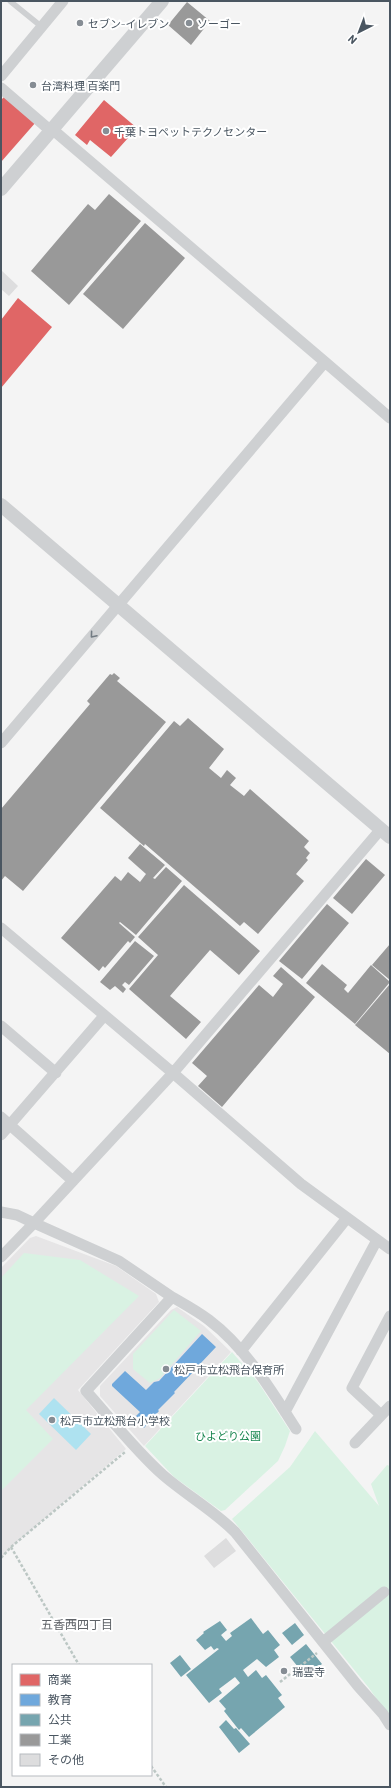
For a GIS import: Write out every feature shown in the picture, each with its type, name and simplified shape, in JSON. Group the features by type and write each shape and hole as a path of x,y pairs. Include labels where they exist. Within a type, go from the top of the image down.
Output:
{"street":[{"path":"1,76 63,1"},
{"path":"1,190 162,1"},
{"path":"1,88 390,418"},
{"path":"1,743 325,362"},
{"path":"1,505 386,833 173,1073 1,1258"},
{"path":"2,930 173,1073 300,1184 390,1249"},
{"path":"1,1135 104,1016"},
{"path":"1,1026 56,1073"},
{"path":"1,1117 73,1181"},
{"path":"1,1212 18,1215 119,1261 209,1320 241,1351 296,1428"},
{"path":"241,1351 347,1218"},
{"path":"285,1412 377,1240"},
{"path":"172,1297 86,1391 163,1475 222,1519 235,1532 383,1714 390,1725"},
{"path":"381,1416 352,1388 390,1316"},
{"path":"355,1443 390,1406"},
{"path":"323,1642 384,1592"}],"lane":[{"path":"10,1 42,27"}],"path":[{"path":"1,1558 11,1547 134,1445"},
{"path":"11,1547 78,1664"},
{"path":"280,1682 315,1654"},
{"path":"152,1767 166,1787"}],"shaded area":[{"name":"松戸市立松飛台小学校","path":"36,1236 116,1266 156,1294 159,1302 78,1390 126,1449 11,1547 1,1558 1,1268 30,1238"},
{"name":"松戸市立松飛台保育所","path":"177,1307 204,1326 231,1352 144,1446 100,1396 100,1386 171,1310"}],"green space":[{"path":"24,1253 80,1260 139,1296 26,1410 53,1439 1,1491 1,1278"},
{"path":"174,1310 201,1331 160,1378 150,1383 133,1369 133,1354"},
{"name":"ひよどり公園","path":"232,1352 258,1382 290,1431 278,1461 225,1510 221,1511 174,1477 145,1446"},
{"path":"315,1431 379,1506 371,1484 387,1465 390,1466 390,1718 369,1688 232,1519 290,1467"}],"water":[{"path":"54,1398 91,1434 76,1450 39,1414"}],"building: 商業":[{"path":"4,97 36,122 1,162 1,100"},
{"name":"千葉トヨペットテクノセンター","path":"104,100 137,128 111,157 90,140 87,145 75,135"},
{"path":"18,298 52,327 1,388 1,320"}],"building: 教育":[{"path":"202,1334 216,1347 199,1365 200,1367 195,1373 194,1371 174,1392 175,1393 158,1410 159,1411 144,1428 138,1423 141,1420 136,1416 140,1412 112,1386 112,1384 125,1371 146,1390 154,1382 159,1381"}],"building: 公共":[{"path":"251,1618 263,1634 268,1630 280,1645 274,1650 279,1657 266,1667 257,1659 243,1670 248,1677 256,1670 262,1678 266,1675 282,1695 278,1698 285,1707 249,1737 241,1728 239,1730 224,1711 226,1709 219,1701 240,1683 235,1677 219,1689 222,1693 209,1703 186,1675 219,1649 217,1648 214,1650 211,1646 205,1650 196,1640 204,1633 203,1632 220,1621 227,1630 221,1635 226,1641 232,1636 230,1633"},
{"path":"295,1623 304,1635 292,1645 282,1633"},
{"path":"306,1644 322,1664 306,1677 290,1657"},
{"path":"180,1655 191,1669 181,1677 170,1663"},
{"path":"226,1720 234,1729 236,1728 250,1744 239,1753 219,1727"}],"building: 工業":[{"name":"ソーゴー","path":"187,2 210,21 191,45 168,25"},
{"path":"109,194 141,221 69,305 31,271 88,204 95,210"},
{"path":"145,223 185,258 123,329 83,294"},
{"path":"114,673 120,678 117,681 166,722 23,891 5,876 1,881 1,809 90,704 87,701 110,674 112,675"},
{"path":"188,718 224,749 209,768 221,778 227,770 236,778 230,785 244,796 250,789 309,841 304,847 310,853 306,858 308,860 296,874 304,881 258,934 244,922 240,926 145,844 144,846 100,808 174,721 180,726"},
{"path":"140,844 165,865 153,878 155,879 166,867 182,881 136,935 120,922 119,923 135,937 130,943 128,941 105,968 103,966 99,971 61,938 115,876 121,881 128,872 140,882 146,874 128,858"},
{"path":"366,859 385,875 352,914 333,898"},
{"path":"184,885 260,951 239,975 210,950 170,996 201,1022 186,1039 129,989 158,955 138,937"},
{"path":"327,904 349,923 302,979 279,961"},
{"path":"135,941 154,956 129,985 125,982 122,985 126,989 123,993 115,986 110,990 100,982"},
{"path":"390,944 390,980 372,965"},
{"path":"322,964 347,985 344,989 348,993 371,965 390,982 355,1024 306,983"},
{"path":"281,967 315,997 222,1107 198,1086 207,1076 192,1063 259,985 273,997 283,984 273,976"},
{"path":"390,984 390,1054 355,1025"}],"building: その他":[{"path":"1,270 18,286 9,296 1,289"},
{"path":"226,1538 236,1551 214,1568 204,1556"}],"place":[{"name":"セブン-イレブン","path":"80,23"},
{"name":"ソーゴー","path":"189,23"},
{"name":"台湾料理 百楽門","path":"33,85"},
{"name":"千葉トヨペットテクノセンター","path":"106,131"},
{"name":"松戸市立松飛台保育所","path":"166,1369"},
{"name":"松戸市立松飛台小学校","path":"52,1420"},
{"name":"瑞雲寺","path":"284,1671"}],"district":[{"name":"五香西四丁目","path":"77,1624"}]}
